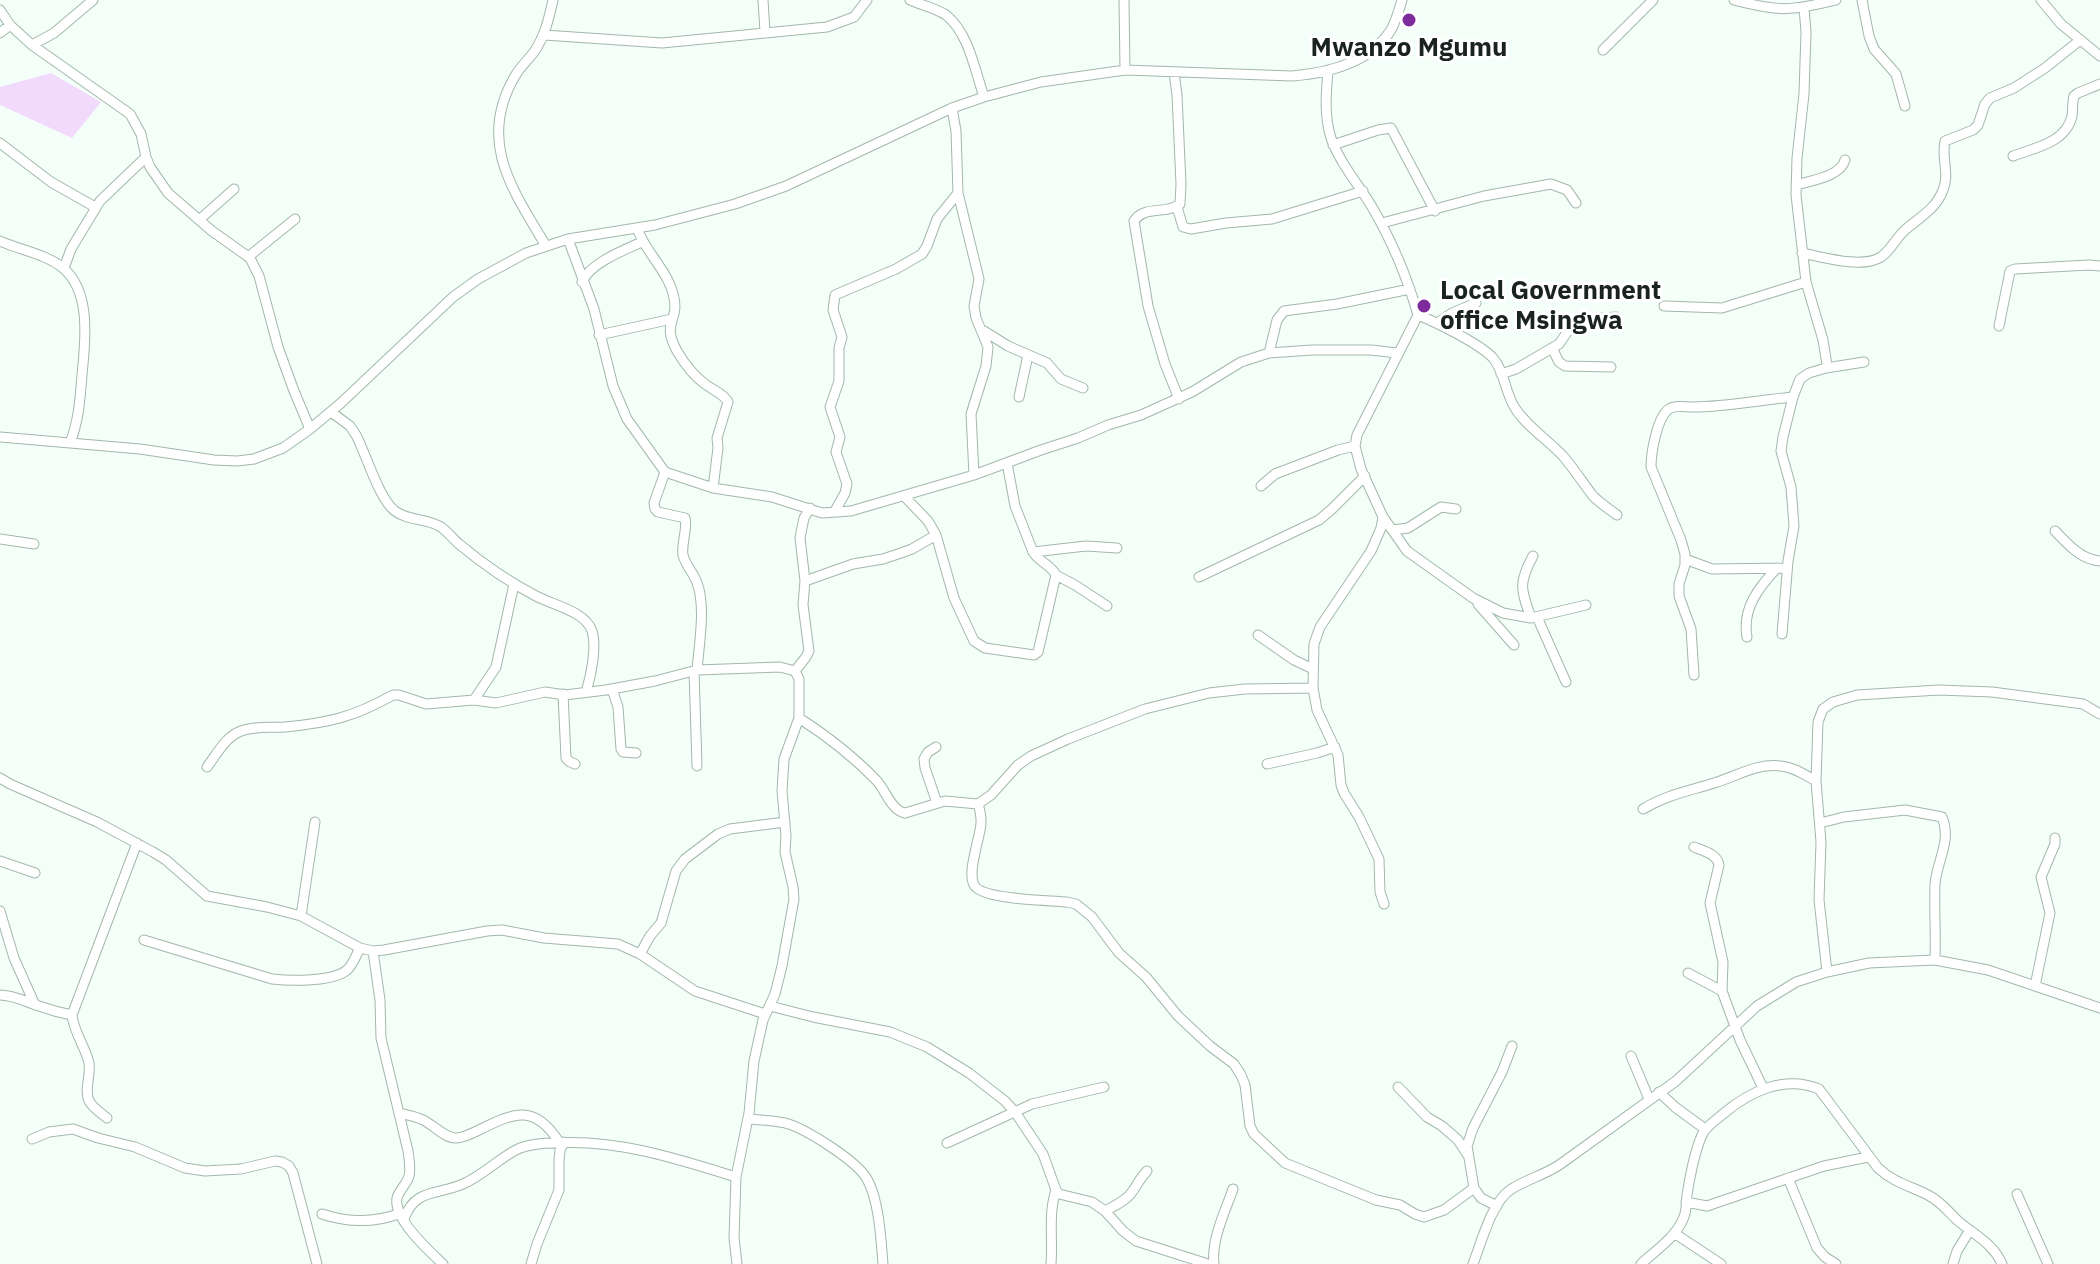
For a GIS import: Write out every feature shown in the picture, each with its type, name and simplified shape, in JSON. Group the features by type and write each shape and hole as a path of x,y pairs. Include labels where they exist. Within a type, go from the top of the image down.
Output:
{"street":[{"path":"32,45 54,33 93,0"},
{"path":"546,246 513,189 504,165 498,121 517,72 544,35 553,0"},
{"path":"763,0 765,32"},
{"path":"544,35 662,43 833,26 854,17 867,0"},
{"path":"910,0 938,11 954,23 966,44 984,97"},
{"path":"1124,0 1125,70"},
{"path":"0,437 140,449 214,460 254,459 270,454 331,412 453,297 501,265 546,246 735,204 786,186 952,108 1041,82 1125,70 1292,76 1328,71 1356,61 1378,44 1391,30 1402,0"},
{"path":"1603,50 1653,0"},
{"path":"1734,0 1783,10 1836,0"},
{"path":"1862,0 1874,49 1896,74 1905,106"},
{"path":"2041,0 2061,24 2100,56"},
{"path":"1804,8 1804,94 1796,185 1806,282 1823,340 1826,368"},
{"path":"0,10 10,25 32,45 130,114 141,134 146,157 168,193 248,257 259,276 278,347 310,429"},
{"path":"0,33 10,25"},
{"path":"1802,253 1847,261 1879,258 1903,231 1938,200 1946,177 1945,141 1973,130 1990,98 2014,88 2079,41"},
{"path":"1328,71 1327,120 1333,145 1382,223 1418,315 1357,435 1355,446 1383,517 1407,551 1473,598 1503,613 1534,618 1586,605"},
{"path":"1174,72 1181,184 1181,199 1177,207 1183,227 1191,229 1272,219 1363,191"},
{"path":"2013,156 2053,141 2068,126 2074,96 2100,84"},
{"path":"952,108 958,193 979,279 974,306 988,347 971,414 974,475"},
{"path":"1333,145 1391,128 1435,211"},
{"path":"0,143 51,182 95,207"},
{"path":"64,268 95,207 146,157"},
{"path":"1796,185 1836,172 1845,160"},
{"path":"1382,223 1495,193 1551,184 1567,190 1576,203"},
{"path":"199,220 234,189"},
{"path":"835,511 847,484 836,452 840,437 830,407 839,381 842,337 833,310 833,298 922,254 937,219 958,193"},
{"path":"1177,207 1142,212 1134,221 1148,306 1179,399"},
{"path":"248,257 295,219"},
{"path":"637,228 642,242 662,268 671,288 675,306 669,334 679,355 698,379 727,398 717,438 713,488"},
{"path":"568,239 594,309 613,386 627,419 665,472 713,488 772,497 822,513 865,508 974,475 1141,415 1206,385 1241,362 1269,353 1324,350 1397,353"},
{"path":"0,241 64,268 73,279 81,298 86,330 81,404 70,443"},
{"path":"582,282 586,273 595,267 642,242"},
{"path":"1999,326 2010,271 2100,266"},
{"path":"1664,306 1722,308 1806,282"},
{"path":"1269,353 1277,320 1284,311 1410,289"},
{"path":"1437,323 1476,303"},
{"path":"1418,315 1492,356 1514,407 1564,457 1595,497 1617,515"},
{"path":"1501,374 1552,348 1564,339 1572,325 1616,317"},
{"path":"599,335 672,319"},
{"path":"981,329 1050,365 1061,379 1083,388"},
{"path":"1552,348 1559,362 1565,366 1611,367"},
{"path":"1019,397 1028,355"},
{"path":"1782,634 1782,568 1794,526 1794,503 1781,451 1793,397 1800,379 1809,373 1864,362"},
{"path":"1694,675 1691,629 1679,596 1685,559 1681,540 1651,467 1656,436 1665,412 1672,407 1793,397"},
{"path":"331,412 350,426 356,435 386,501 396,512 441,527 457,543 514,584 583,619 591,629 593,641 586,692"},
{"path":"1261,486 1275,474 1355,446"},
{"path":"1007,463 1015,506 1033,552 1056,575 1107,606"},
{"path":"665,472 654,503 655,509 685,518 684,559 697,581 701,598 696,671 697,766"},
{"path":"1199,577 1319,520 1365,476"},
{"path":"904,496 928,521 936,535 947,578 964,621 974,641 985,648 1037,654 1056,575"},
{"path":"1393,530 1408,528 1441,507 1456,509"},
{"path":"795,671 809,651 803,605 805,581 801,528 810,508"},
{"path":"1383,517 1371,551 1315,639 1313,688 1317,710 1338,755 1344,793 1379,859 1380,892 1384,904"},
{"path":"2055,531 2079,555 2100,561"},
{"path":"805,581 853,564 898,554 936,535"},
{"path":"0,539 34,544"},
{"path":"1033,552 1086,546 1117,548"},
{"path":"1533,556 1521,588 1566,682"},
{"path":"1685,559 1712,569 1782,568"},
{"path":"1747,637 1748,610 1762,584 1782,568"},
{"path":"474,700 496,667 514,584"},
{"path":"1473,598 1514,645"},
{"path":"1258,635 1313,669"},
{"path":"207,767 226,741 243,730 338,720 393,695 426,704 474,700 496,703 545,692 563,694 612,689 696,671 780,667 795,671 799,679 799,718 784,759 782,791 785,852 794,899 782,966 754,1061 748,1119 736,1177 734,1238 737,1264"},
{"path":"799,718 848,754 880,784 900,812 955,801 978,804 1031,756 1145,709 1209,693 1313,688"},
{"path":"612,689 618,707 621,749 636,753"},
{"path":"1827,972 1819,900 1820,823 1816,781 1818,722 1823,709 1857,695 1918,690 1992,692 2083,704 2100,714"},
{"path":"563,694 566,758 575,764"},
{"path":"936,747 924,759 937,803"},
{"path":"1267,764 1335,747"},
{"path":"1643,809 1661,798 1763,766 1789,767 1816,781"},
{"path":"0,778 137,843 166,860 207,896 301,916 360,948 373,951 502,930 544,938 618,944 640,954 695,991 768,1010 870,1027 907,1038 969,1073 1005,1101 1043,1154 1056,1190 1064,1196 1092,1202 1136,1241 1211,1264 1217,1235 1233,1189"},
{"path":"978,804 982,825 972,874 976,888 995,896 1067,902 1085,911 1178,1016 1234,1064 1245,1085 1250,1126 1254,1134 1285,1163 1376,1200 1400,1205 1424,1217 1444,1210 1474,1188"},
{"path":"1820,823 1905,810 1942,817 1946,831 1935,880 1935,960"},
{"path":"301,916 315,822"},
{"path":"640,954 661,923 676,871 685,859 718,834 730,829 785,822"},
{"path":"2035,986 2050,913 2041,877 2055,838"},
{"path":"107,1118 90,1103 88,1058 76,1034 72,1015 137,843"},
{"path":"1694,847 1718,860 1710,903 1723,962 1722,991 1763,1088"},
{"path":"0,861 35,873"},
{"path":"0,911 17,966 35,1005"},
{"path":"144,940 286,981 330,977 345,972 360,948"},
{"path":"373,951 380,1000 381,1038 410,1169 397,1197 398,1206 427,1249 443,1264"},
{"path":"1473,1264 1504,1195 1554,1169 1676,1081 1757,1006 1796,982 1869,963 1935,960 1988,970 2100,1008"},
{"path":"1688,973 1722,991"},
{"path":"0,995 6,994 72,1015"},
{"path":"1497,1206 1481,1198 1474,1188 1467,1146 1512,1046"},
{"path":"1631,1056 1649,1099"},
{"path":"1641,1264 1674,1233 1683,1220 1700,1138 1705,1129 1734,1104 1763,1088 1788,1085 1819,1089 1868,1157 1886,1176 1938,1201 1990,1244 2002,1264"},
{"path":"947,1143 1032,1104 1104,1087"},
{"path":"1398,1087 1427,1117 1458,1140 1467,1154"},
{"path":"1659,1092 1705,1129"},
{"path":"399,1113 425,1120 455,1138 507,1117 527,1114 541,1120 562,1142"},
{"path":"748,1119 787,1123 838,1153 862,1172 873,1197 883,1264"},
{"path":"32,1139 49,1132 73,1129 135,1147 185,1168 205,1171 282,1162 293,1173 317,1264"},
{"path":"531,1264 559,1190 562,1142"},
{"path":"322,1214 339,1220 362,1221 403,1216 425,1194 462,1185 522,1148 562,1142 604,1144 663,1155 736,1177"},
{"path":"1686,1202 1707,1206 1824,1166 1868,1157"},
{"path":"1105,1211 1126,1199 1147,1171"},
{"path":"1788,1178 1817,1248 1836,1264"},
{"path":"1051,1264 1052,1203 1056,1190"},
{"path":"2017,1194 2048,1264"},
{"path":"1953,1264 1970,1230"},
{"path":"1674,1233 1721,1264"}],"shaded area":[{"path":"51,73 101,102 72,138 0,105 0,87"}],"place":[{"name":"Mwanzo Mgumu","path":"1409,20"},
{"name":"Local Government office Msingwa","path":"1424,306"}]}
